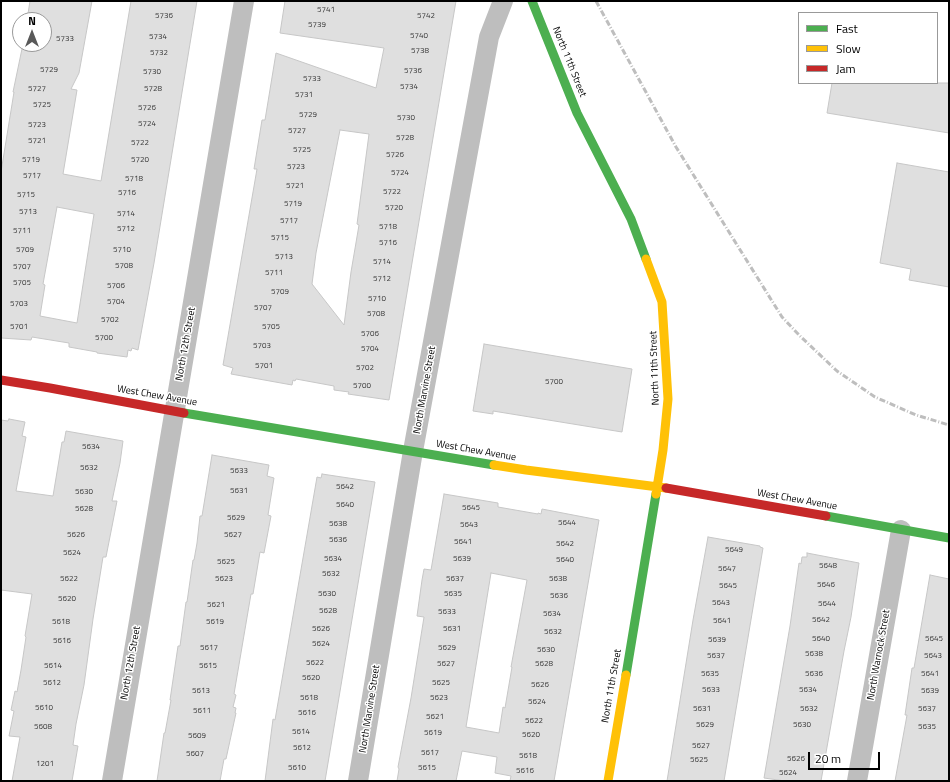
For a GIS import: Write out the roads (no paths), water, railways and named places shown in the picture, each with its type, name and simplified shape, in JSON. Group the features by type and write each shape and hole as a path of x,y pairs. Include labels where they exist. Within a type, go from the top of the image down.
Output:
{"street":[{"name":"North 12th Street","path":"112,781 244,1"},
{"name":"North Marvine Street","path":"358,781 414,451 488,37 503,1"},
{"name":"North 11th Street","path":"532,1 577,113 631,219 662,302 668,399 663,450 608,781"},
{"name":"West Chew Avenue","path":"1,380 174,411 526,470 657,486 949,538"},
{"name":"North Warnock Street","path":"857,781 901,530"}],"railway":[{"path":"596,1 676,147 782,317 837,371 875,397 916,415 949,425"}]}
